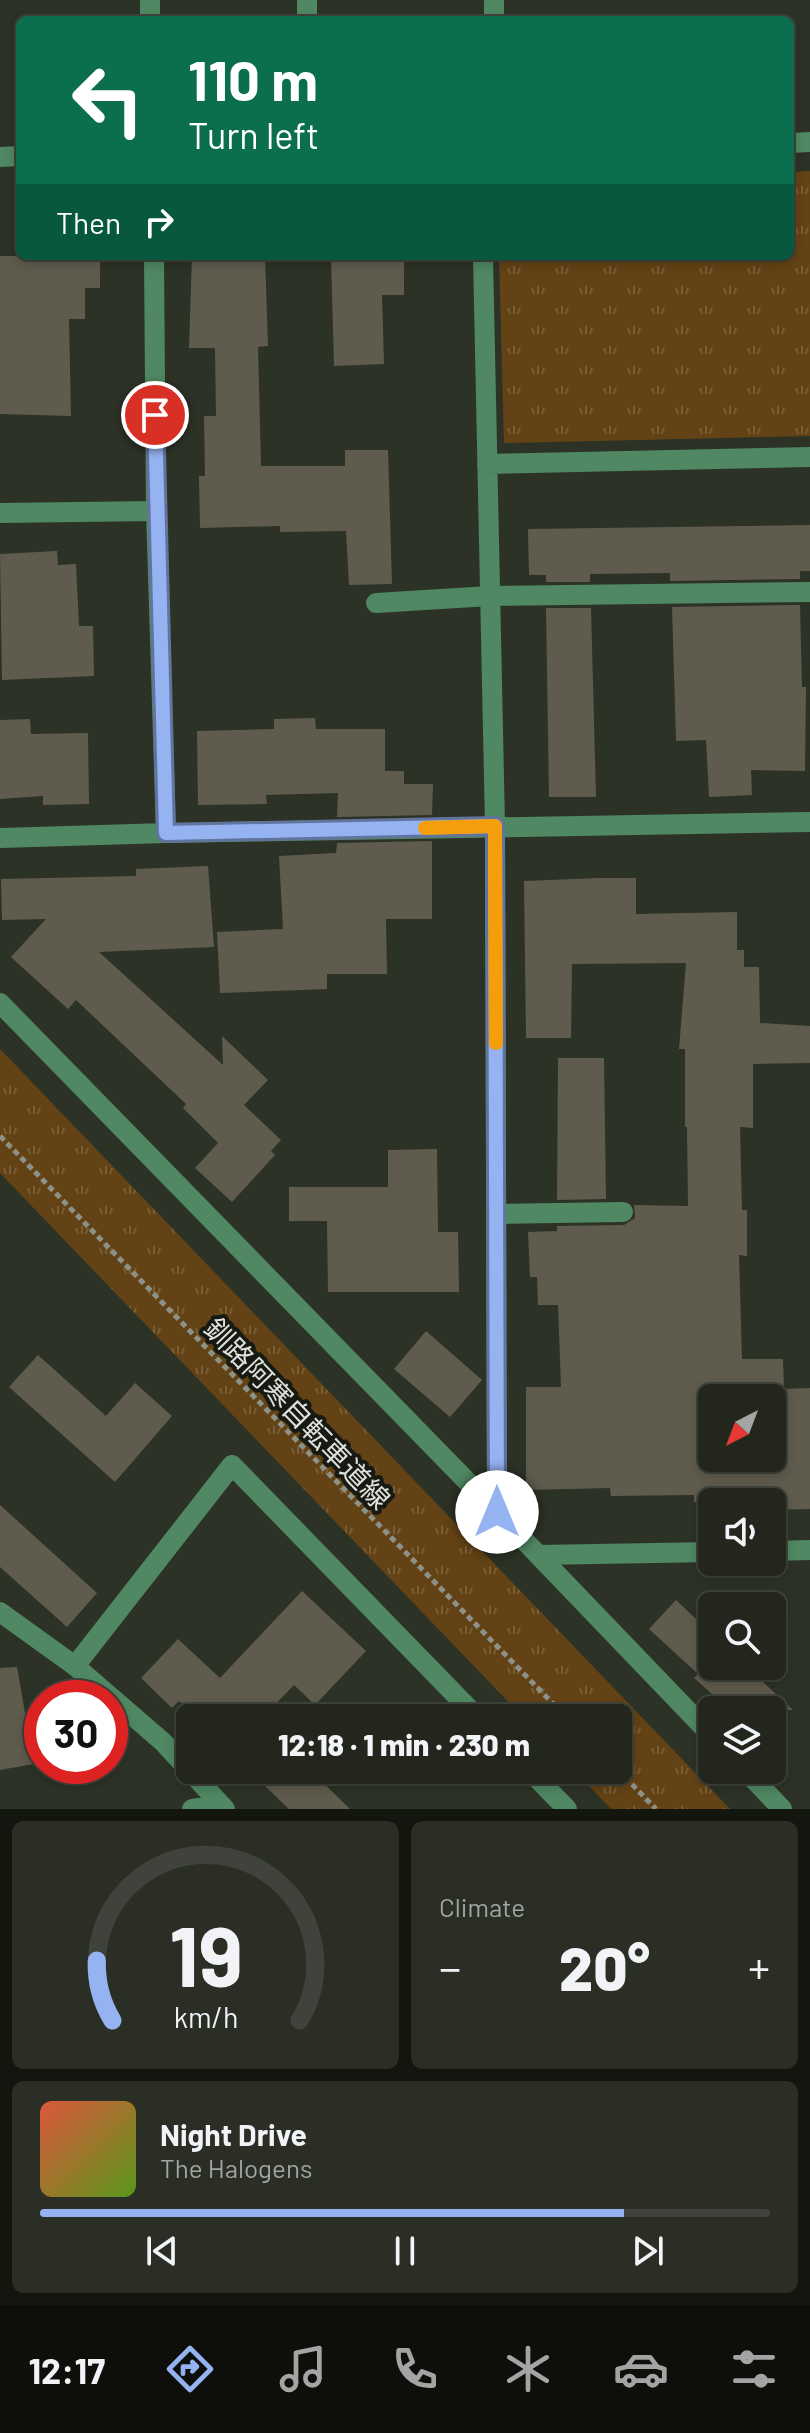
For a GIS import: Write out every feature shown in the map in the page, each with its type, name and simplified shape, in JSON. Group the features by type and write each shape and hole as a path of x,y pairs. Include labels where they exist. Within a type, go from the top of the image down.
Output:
{"street":[{"path":"154,260 156,511 166,833"},
{"path":"483,260 495,826 497,1512"},
{"path":"487,464 810,457"},
{"path":"0,513 156,511"},
{"path":"376,603 490,596 810,592"},
{"path":"0,838 810,822"},
{"path":"0,1003 698,1721"},
{"path":"496,1214 623,1212"},
{"path":"75,1666 232,1465 464,1704"},
{"path":"786,1551 810,1550"},
{"path":"538,1555 698,1552"},
{"path":"0,1612 75,1666 163,1742 223,1806"},
{"path":"543,1784 567,1809"},
{"path":"758,1784 782,1809"},
{"path":"192,1809 223,1806"}],"path":[{"name":"釧路阿寒自転車道線","path":"0,1136 553,1704"},
{"path":"632,1784 656,1809"}],"green space":[{"path":"810,171 810,436 504,443 499,260 794,260 794,172"},
{"path":"0,1049 629,1704 511,1704 0,1173"},
{"path":"632,1707 698,1776 698,1784 706,1784 730,1809 611,1809 587,1784 632,1784"}],"building":[{"path":"0,256 16,256 16,260 100,260 100,288 85,288 85,319 69,319 71,416 0,414"},
{"path":"192,260 265,260 268,346 258,347 261,466 345,466 345,450 388,450 392,584 349,585 346,531 280,532 280,526 200,528 199,476 205,476 204,416 216,416 215,348 189,348"},
{"path":"331,260 404,260 404,295 382,295 384,364 334,366"},
{"path":"810,525 810,571 800,571 800,579 670,581 670,573 590,574 590,582 546,582 546,575 529,575 528,529"},
{"path":"57,551 58,565 76,564 79,626 93,626 94,676 2,680 0,554"},
{"path":"800,605 802,687 806,687 805,771 751,770 752,795 709,797 706,740 676,741 672,607"},
{"path":"546,608 591,608 596,797 549,797"},
{"path":"315,718 316,729 385,729 385,771 404,771 404,784 433,784 432,815 337,817 338,793 266,795 267,804 198,805 197,731 274,729 274,719"},
{"path":"30,719 31,734 88,733 89,804 43,805 43,796 0,799 0,720"},
{"path":"432,841 432,919 386,919 387,974 327,974 327,989 220,993 217,932 283,929 279,856 336,853 337,843"},
{"path":"208,866 214,947 99,952 223,1065 222,1036 268,1080 244,1105 281,1140 271,1151 275,1155 232,1202 195,1168 218,1143 183,1108 186,1104 76,1000 68,1009 11,957 46,919 2,920 1,879 136,876 136,869"},
{"path":"636,878 636,914 737,912 737,950 744,950 744,967 759,967 760,1023 810,1026 810,1063 753,1064 753,1128 740,1127 742,1210 747,1210 747,1256 739,1255 742,1359 783,1359 784,1384 698,1384 698,1472 786,1472 786,1389 810,1388 810,1509 786,1510 786,1488 698,1488 698,1502 694,1502 694,1495 611,1496 610,1488 526,1490 526,1387 561,1387 558,1305 538,1305 537,1277 530,1277 528,1232 557,1231 557,1226 624,1225 635,1218 634,1205 688,1206 685,1049 679,1049 686,963 572,964 571,1038 526,1038 524,881"},
{"path":"558,1058 604,1058 606,1199 557,1200"},
{"path":"437,1149 438,1232 458,1232 459,1292 328,1292 327,1221 289,1221 289,1187 388,1187 388,1150"},
{"path":"426,1331 482,1380 450,1417 394,1369"},
{"path":"38,1355 106,1416 135,1383 172,1416 115,1482 9,1387"},
{"path":"0,1505 97,1593 67,1627 0,1567"},
{"path":"302,1591 366,1651 316,1704 294,1685 276,1704 182,1704 179,1701 172,1708 141,1678 178,1639 220,1678"},
{"path":"676,1600 698,1621 698,1674 649,1629"},
{"path":"17,1667 24,1707 24,1766 0,1770 0,1668"},
{"path":"698,1674 698,1680 761,1680 778,1696 714,1696 694,1678"},
{"path":"263,1784 324,1784 350,1809 289,1809"}],"slow traffic":[{"path":"425,828 495,826 496,1043"}],"route":[{"path":"155,415 166,833 495,826 497,1512"}]}
